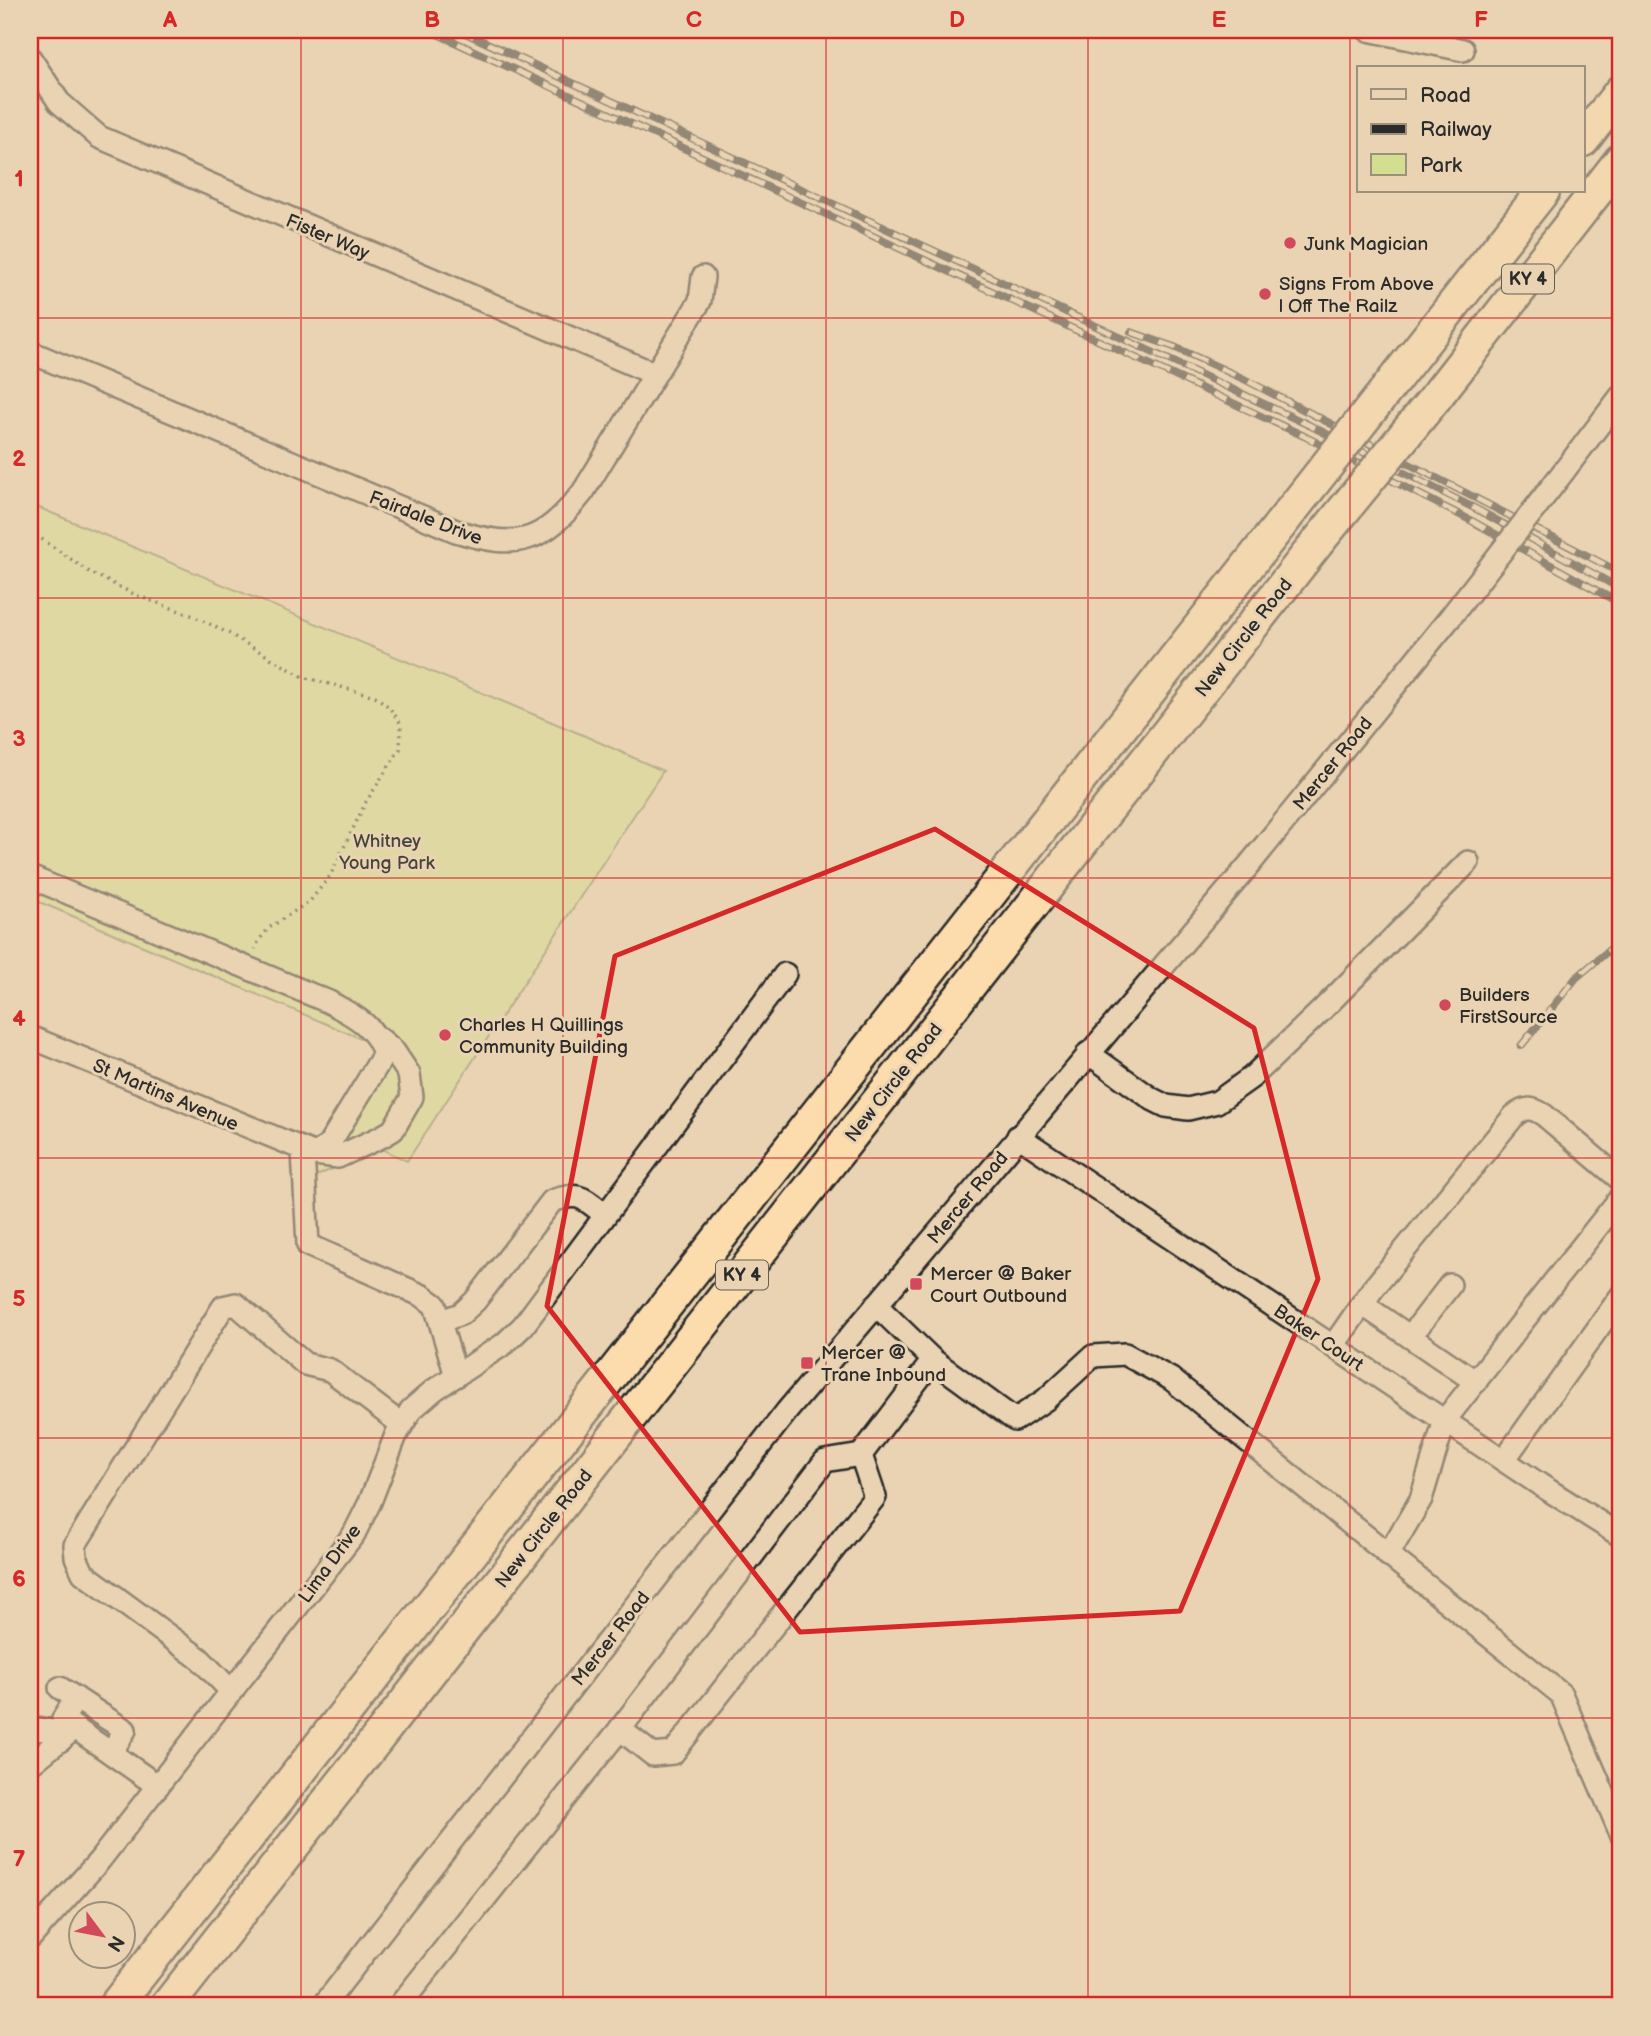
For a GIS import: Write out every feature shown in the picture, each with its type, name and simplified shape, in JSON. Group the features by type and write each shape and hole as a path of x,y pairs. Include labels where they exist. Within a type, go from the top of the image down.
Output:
{"highway":[{"path":"1584,139 1621,91"},
{"name":"New Circle Road","path":"167,2006 1621,160"},
{"name":"New Circle Road","path":"115,2006 1542,192"},
{"path":"173,2006 200,1965"}],"street":[{"path":"1368,30 1463,50"},
{"name":"Fister Way","path":"30,58 59,102 99,138 655,374"},
{"name":"Fairdale Drive","path":"30,352 456,531 489,541 507,542 527,539 546,530 565,515 583,492 700,301 703,277"},
{"name":"Mercer Road","path":"323,2006 787,1411 1249,864 1449,619 1621,396"},
{"path":"1088,1053 1166,1106 1188,1109 1217,1102 1252,1077 1468,862"},
{"path":"30,877 329,1002 356,1017 393,1050 409,1074 412,1097 393,1130 338,1157 309,1153"},
{"name":"Lima Drive","path":"30,1938 99,1861 354,1534 370,1502 396,1435 411,1410 433,1390 504,1344 523,1326 785,974"},
{"name":"St Martins Avenue","path":"30,1037 309,1153"},
{"path":"309,1153 328,1146 384,1054 380,1039"},
{"path":"1333,1346 1362,1304 1522,1109 1533,1108 1544,1115 1621,1180"},
{"name":"Baker Court","path":"1018,1136 1621,1536"},
{"path":"309,1153 307,1245 423,1296 435,1305 456,1376"},
{"path":"441,1321 461,1314 475,1301 552,1201 570,1195 585,1200 605,1215"},
{"path":"1388,1555 1421,1499 1446,1420 1621,1197"},
{"path":"1410,1337 1450,1285"},
{"path":"1504,1460 1621,1296"},
{"path":"232,1692 200,1659 83,1573 76,1557 75,1545 223,1307 236,1304 305,1364 330,1370 402,1425"},
{"path":"1362,1304 1476,1382"},
{"path":"876,1306 933,1360 1015,1420 1045,1400 1093,1356 1125,1354 1171,1380 1561,1694 1621,1834"},
{"path":"399,2006 620,1729 825,1461 861,1455 933,1360"},
{"path":"620,1729 653,1755 673,1753 875,1497 861,1455"},
{"path":"68,1734 63,1719 68,1693 125,1730 111,1753"},
{"path":"30,1729 68,1734 111,1753 158,1786"},
{"path":"30,1760 33,1762 68,1734"}],"path":[{"path":"30,531 91,573 138,596 191,615 229,633 303,677 375,696 389,707 401,724 400,749 366,802 330,876 310,901 269,928 259,940 248,968"}],"highlighted area":[{"path":"935,829 1254,1028 1318,1279 1180,1611 800,1632 547,1306 615,956"}],"green space":[{"name":"Whitney Young Park","path":"30,504 663,771 407,1161 378,1147 319,1175 307,1168 376,1045 30,898"}],"railway":[{"path":"429,30 1304,436 1472,521 1621,604"},
{"path":"459,30 1309,425 1478,510 1621,589"},
{"path":"1131,332 1174,347 1244,379 1621,573"},
{"path":"1521,1046 1576,978 1621,940"}],"place":[{"name":"Junk Magician","path":"1290,243"},
{"name":"Signs From Above | Off The Railz","path":"1265,294"},
{"name":"Builders FirstSource","path":"1445,1005"},
{"name":"Charles H Quillings Community Building","path":"445,1035"},
{"name":"Mercer @ Baker Court Outbound","path":"916,1284"},
{"name":"Mercer @ Trane Inbound","path":"807,1363"}]}
